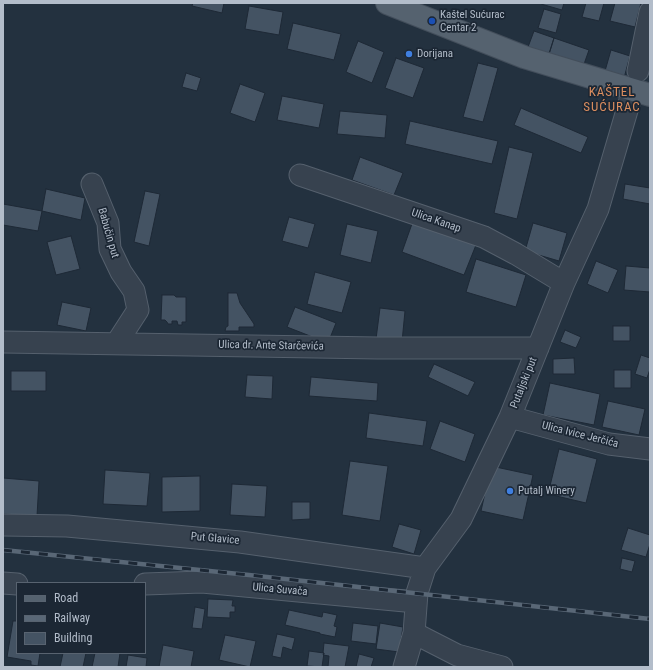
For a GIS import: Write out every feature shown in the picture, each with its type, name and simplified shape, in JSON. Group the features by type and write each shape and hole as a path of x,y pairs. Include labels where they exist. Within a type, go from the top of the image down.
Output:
{"main road":[{"path":"387,3 524,57 640,85"}],"street":[{"name":"Putaljski put","path":"404,667 414,633 416,593 425,568 461,519 510,418 564,283 598,209 640,85 650,12"},
{"name":"Ulica Kanap","path":"300,175 484,237 516,254 564,283"},
{"name":"Babučin put","path":"92,184 108,223 110,248 121,272 134,291 138,310 116,344"},
{"name":"Ulica dr. Ante Starčevića","path":"3,342 378,348 538,348"},
{"name":"Ulica Ivice Jerčića","path":"510,418 609,444 650,449"},
{"name":"Put Glavice","path":"3,525 67,526 240,542 425,568"},
{"name":"Ulica Suvača","path":"146,584 202,582 416,602"},
{"path":"3,583 16,584"},
{"path":"414,633 457,655 502,667"}],"building":[{"path":"193,3 224,3 222,13 192,6"},
{"path":"541,3 564,3 562,10"},
{"path":"586,3 604,3 599,21 582,17"},
{"path":"615,3 641,3 635,27 610,21"},
{"path":"249,6 283,12 279,35 245,29"},
{"path":"544,9 561,14 556,33 538,28"},
{"path":"293,23 341,34 334,60 287,49"},
{"path":"534,31 554,38 549,54 528,47"},
{"path":"554,38 589,50 583,67 549,54"},
{"path":"358,41 384,52 372,83 346,72"},
{"path":"611,50 630,56 624,78 605,71"},
{"path":"396,58 424,68 413,98 385,88"},
{"path":"478,63 498,68 483,122 463,117"},
{"path":"186,73 201,78 197,91 182,87"},
{"path":"240,84 265,93 255,122 230,113"},
{"path":"282,96 324,104 319,128 277,120"},
{"path":"521,108 588,137 581,153 514,125"},
{"path":"340,111 387,115 385,138 337,134"},
{"path":"410,121 498,141 492,164 405,144"},
{"path":"509,147 533,153 517,219 494,213"},
{"path":"360,157 403,173 394,195 352,180"},
{"path":"625,184 650,188 650,204 623,199"},
{"path":"46,189 85,198 81,220 42,211"},
{"path":"145,191 160,194 149,246 134,242"},
{"path":"3,204 42,211 38,231 3,225"},
{"path":"289,217 315,224 308,248 282,241"},
{"path":"413,221 476,245 464,275 402,252"},
{"path":"533,223 567,233 559,261 525,251"},
{"path":"347,224 378,231 371,263 340,255"},
{"path":"71,236 80,269 56,275 47,242"},
{"path":"476,259 526,275 516,307 466,292"},
{"path":"596,261 618,270 608,293 587,284"},
{"path":"626,266 650,268 650,292 624,290"},
{"path":"315,272 351,282 342,313 307,304"},
{"path":"228,293 237,293 240,303 254,324 254,327 239,327 239,331 225,331 226,327 228,326"},
{"path":"162,295 186,297 186,322 182,322 182,325 178,325 177,321 172,321 172,324 168,324 165,320 161,320"},
{"path":"62,302 91,308 86,331 57,325"},
{"path":"295,307 336,323 328,343 287,327"},
{"path":"380,308 405,311 402,342 376,339"},
{"path":"613,326 630,326 630,341 613,341"},
{"path":"565,330 581,337 576,348 560,342"},
{"path":"641,355 650,358 650,369 647,378 635,374"},
{"path":"574,358 575,374 553,374 553,359"},
{"path":"434,364 475,382 468,396 428,377"},
{"path":"614,370 631,370 631,388 614,388"},
{"path":"11,371 46,371 46,391 11,391"},
{"path":"247,375 273,376 272,399 245,397"},
{"path":"311,377 378,383 377,401 309,396"},
{"path":"550,383 600,394 594,425 543,415"},
{"path":"608,401 645,409 639,435 602,427"},
{"path":"369,413 427,421 423,446 366,438"},
{"path":"440,421 475,434 465,462 430,449"},
{"path":"559,449 597,459 586,503 548,494"},
{"path":"350,461 388,466 380,521 342,515"},
{"path":"491,466 533,475 523,520 481,511"},
{"path":"105,470 150,473 147,506 103,504"},
{"path":"200,476 200,511 162,512 162,477"},
{"path":"3,478 39,481 37,516 3,514"},
{"path":"232,484 267,486 265,517 230,515"},
{"path":"292,502 310,502 310,519 292,520"},
{"path":"399,524 421,530 414,554 392,547"},
{"path":"628,528 650,535 650,544 646,557 621,550"},
{"path":"622,558 635,561 632,572 620,569"},
{"path":"208,599 233,600 232,606 235,606 235,612 230,612 230,618 207,617"},
{"path":"195,607 205,609 202,629 192,628"},
{"path":"289,610 322,617 323,612 337,615 334,626 337,627 335,637 285,625"},
{"path":"13,621 16,621 16,654 40,654 38,666 31,665 31,661 7,657"},
{"path":"353,623 378,626 376,644 351,641"},
{"path":"380,623 403,627 399,652 376,649"},
{"path":"277,634 295,638 292,650 283,647 281,658 272,656"},
{"path":"225,635 256,641 250,667 219,660"},
{"path":"324,643 349,646 345,667 328,667 329,656 323,655"},
{"path":"163,645 194,651 191,667 159,667"},
{"path":"309,651 324,653 322,667 307,666"},
{"path":"63,654 86,654 83,667 60,667"},
{"path":"95,654 120,654 118,667 92,667"},
{"path":"359,654 374,658 371,667 356,667"},
{"path":"128,655 147,658 146,667 126,667"}],"railway":[{"path":"3,550 249,575 650,619"}],"place":[{"name":"Kaštel Sućurac Centar 2","path":"432,21"},
{"name":"Dorijana","path":"409,54"},
{"name":"Putalj Winery","path":"510,491"}],"district":[{"name":"KAŠTEL SUĆURAC","path":"612,100"}]}
